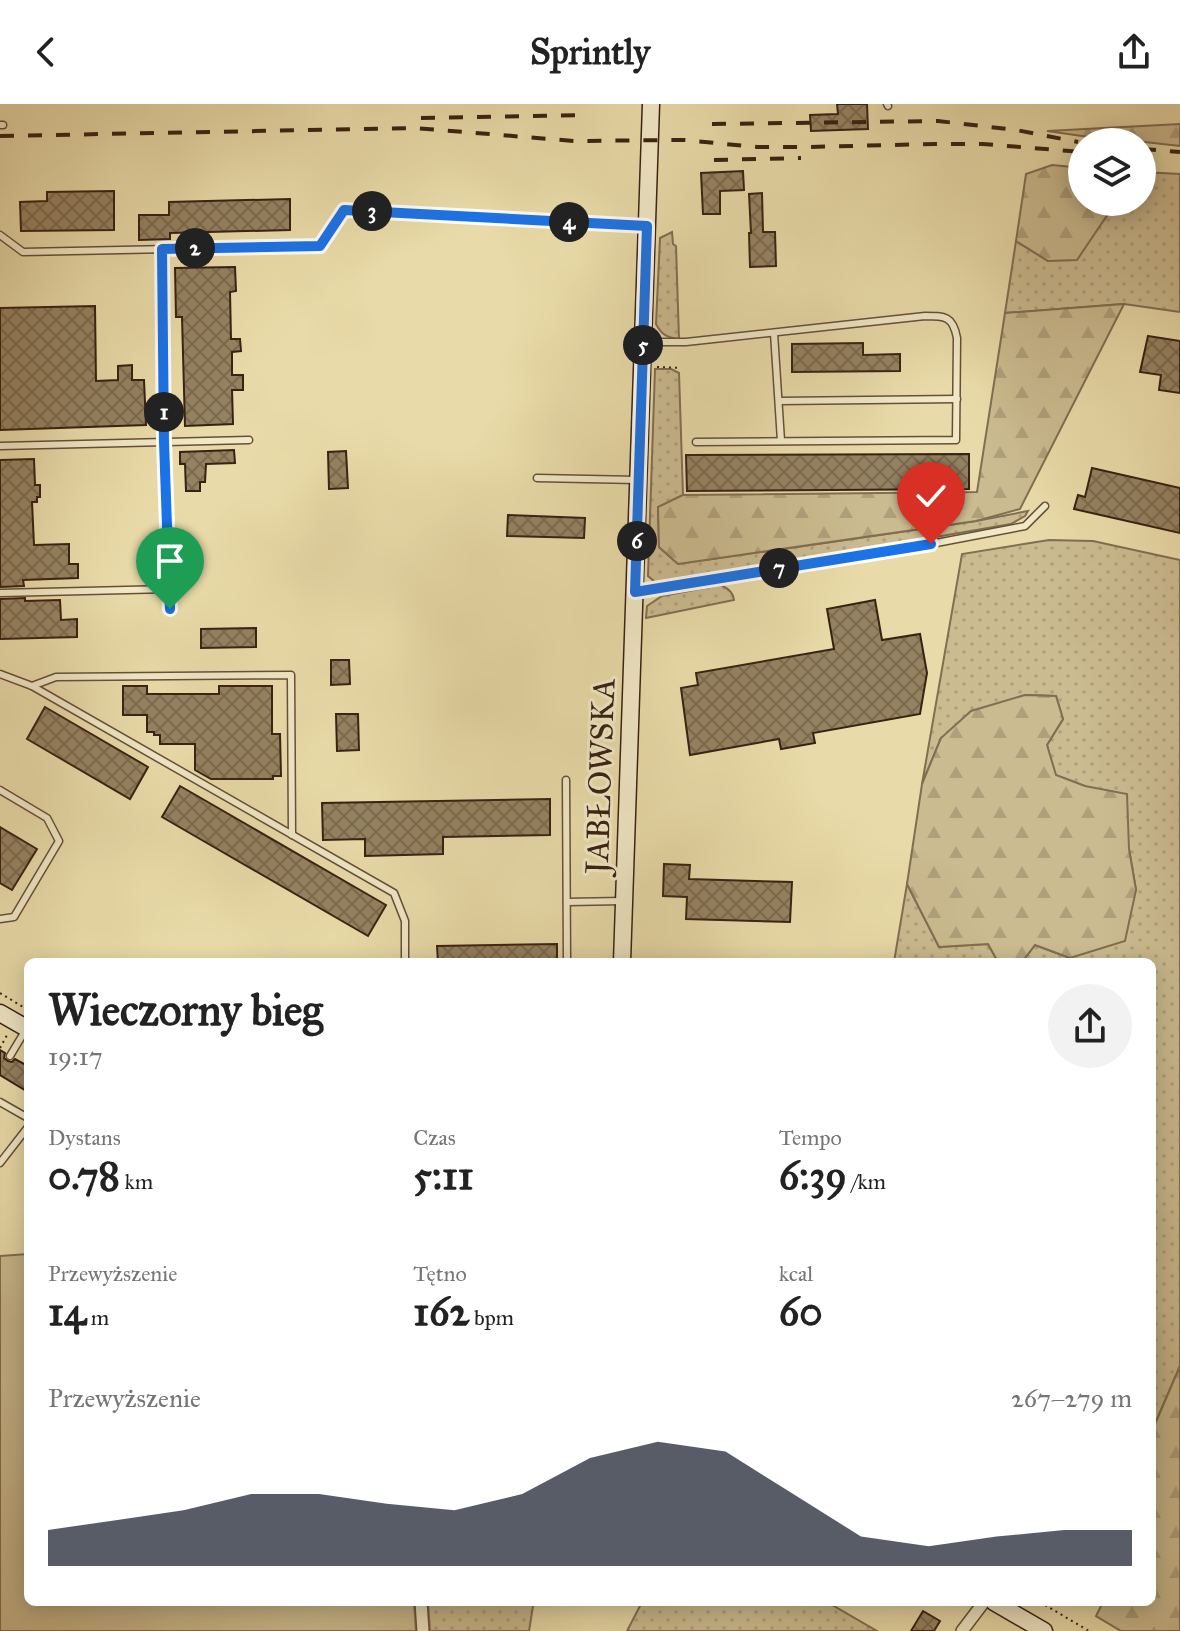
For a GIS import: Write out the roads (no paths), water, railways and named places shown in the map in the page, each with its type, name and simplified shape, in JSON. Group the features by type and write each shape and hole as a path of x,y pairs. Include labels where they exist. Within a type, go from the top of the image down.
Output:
{"main road":[{"name":"JABŁOWSKA","path":"622,958 651,104"},
{"path":"0,1013 24,1027"},
{"path":"1001,1606 1044,1631"}],"street":[{"path":"421,1606 423,1631"},
{"path":"962,1631 981,1606"}],"lane":[{"path":"0,235 23,252 320,246 344,210 647,226"},
{"path":"162,249 170,609"},
{"path":"643,342 686,342 925,316 942,316 950,320 955,328 956,440 696,442"},
{"path":"774,333 781,441"},
{"path":"779,401 957,399"},
{"path":"0,446 249,440"},
{"path":"537,478 638,480"},
{"path":"635,592 1025,526 1045,506"},
{"path":"0,593 169,589"},
{"path":"0,674 32,686 394,893 405,921 405,958"},
{"path":"32,686 56,677 291,675 292,835"},
{"path":"566,780 567,958"},
{"path":"0,790 47,818 59,841 14,917 0,919"},
{"path":"567,902 624,901"},
{"path":"10,1056 24,1034"},
{"path":"0,1102 24,1116"},
{"path":"0,1163 24,1132"}],"railway":[{"path":"421,118 588,115"},
{"path":"712,124 938,121 1016,130 1068,140"},
{"path":"0,136 415,128 574,141 684,140 757,147 983,144 1068,151"},
{"path":"1156,150 1180,152"},
{"path":"714,160 801,158"}]}
